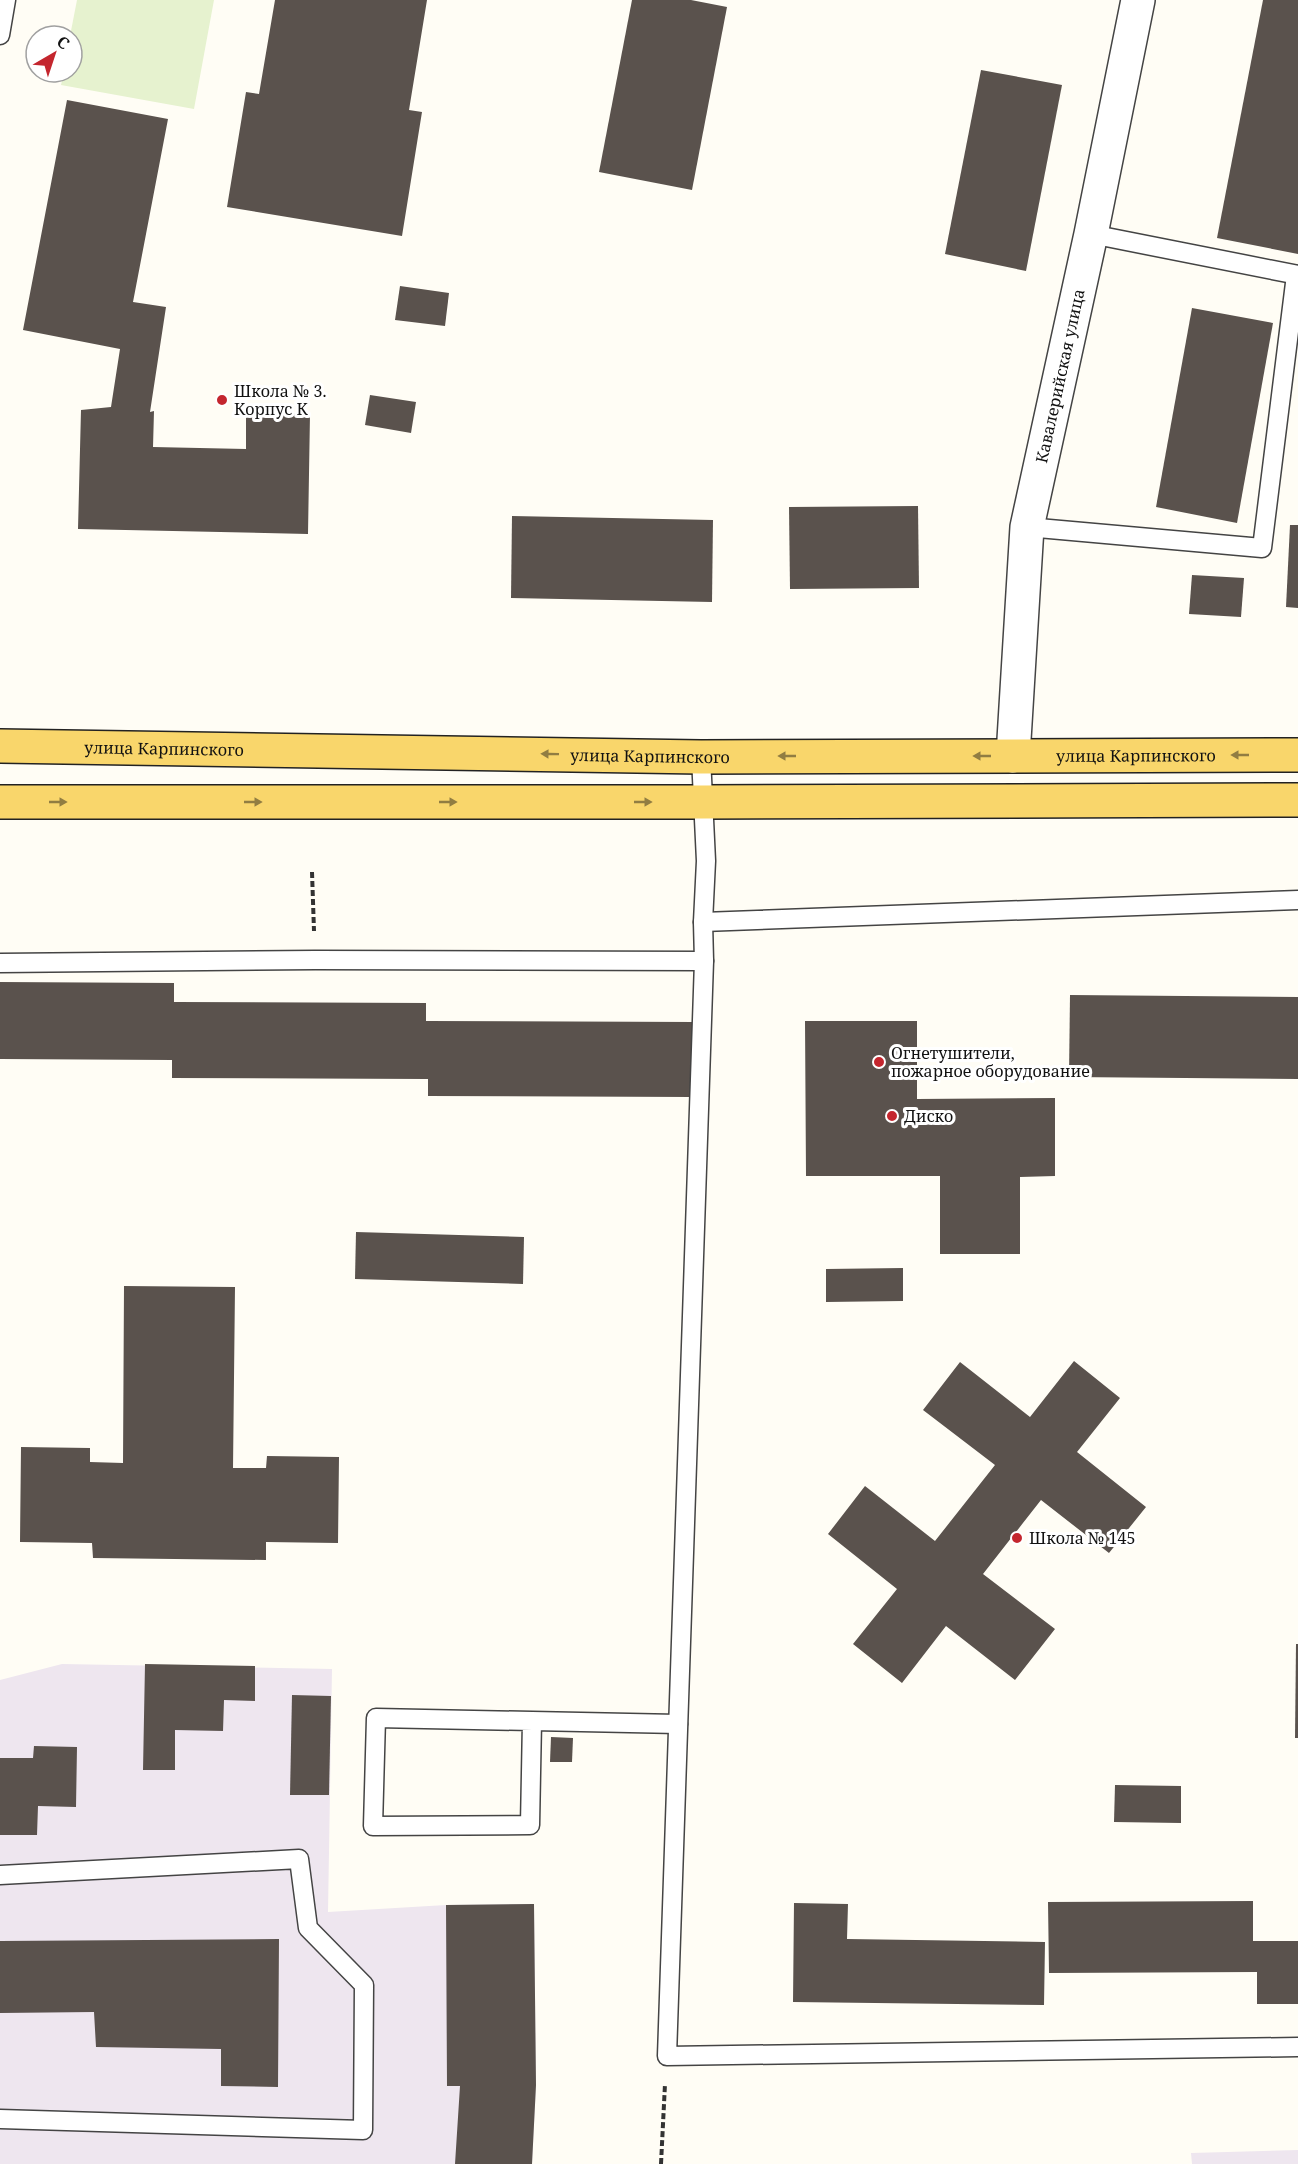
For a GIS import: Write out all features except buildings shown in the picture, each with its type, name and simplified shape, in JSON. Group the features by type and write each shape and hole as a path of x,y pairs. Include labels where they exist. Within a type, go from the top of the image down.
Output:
{"main road":[{"name":"улица Карпинского","path":"0,746 701,757 1298,755"},
{"path":"0,802 1298,800"}],"street":[{"name":"Кавалерийская улица","path":"1014,756 1027,527 1091,234 1138,0"}],"lane":[{"path":"0,35 6,0"},
{"path":"1027,527 1262,548 1297,275 1091,234"},
{"path":"701,757 706,861 704,961 667,2056 1298,2047"},
{"path":"703,921 1298,900"},
{"path":"0,963 315,960 704,961"},
{"path":"532,1721 530,1825 373,1826 376,1718 532,1721 678,1724"},
{"path":"0,1875 299,1859 308,1928 363,1985 363,2130 0,2119"}],"path":[{"path":"312,872 315,960"},
{"path":"661,2164 667,2056"}],"shaded area":[{"path":"62,1664 332,1669 328,1912 446,1905 534,1904 536,2085 532,2164 0,2164 0,1680"},
{"path":"1298,2150 1298,2164 1192,2164 1191,2153"}],"green space":[{"path":"77,0 214,0 194,109 61,85 84,84 84,24 72,24"}],"place":[{"name":"Школа № 3. Корпус К","path":"222,400"},
{"name":"Огнетушители, пожарное оборудование","path":"879,1062"},
{"name":"Диско","path":"892,1116"},
{"name":"Школа № 145","path":"1017,1538"}]}
